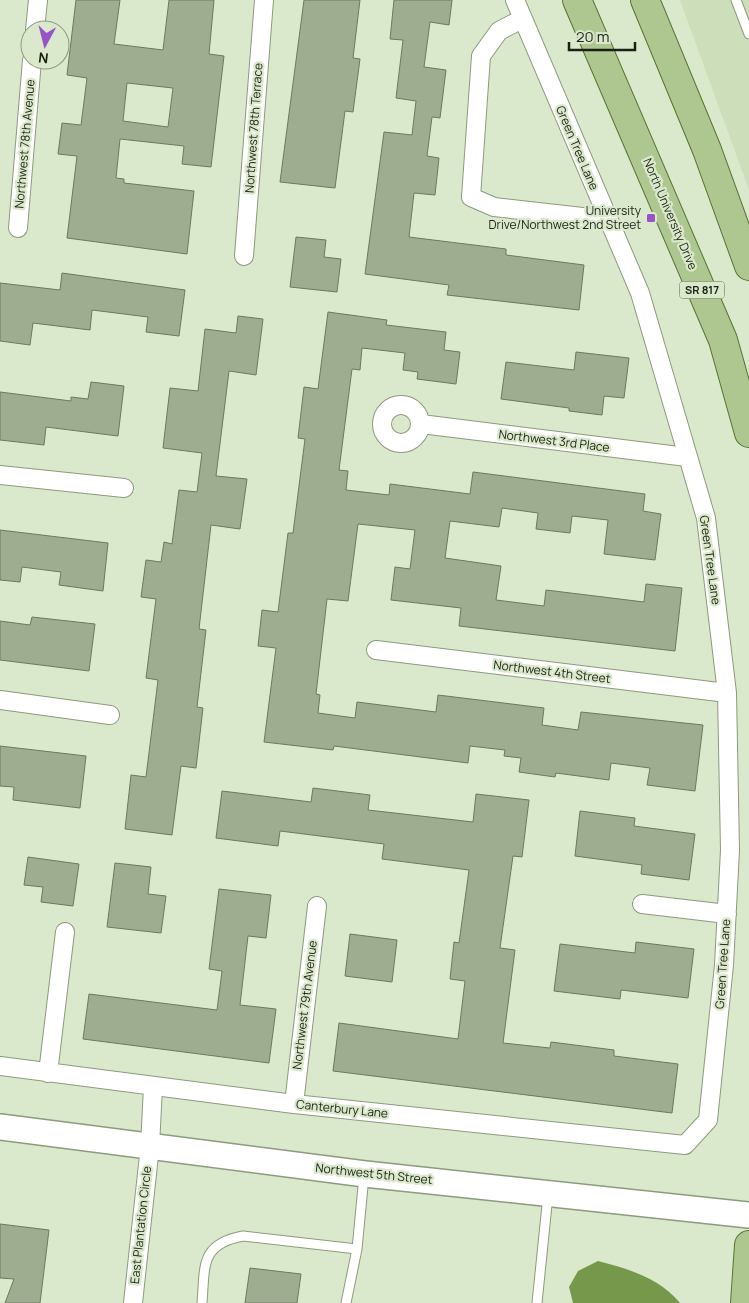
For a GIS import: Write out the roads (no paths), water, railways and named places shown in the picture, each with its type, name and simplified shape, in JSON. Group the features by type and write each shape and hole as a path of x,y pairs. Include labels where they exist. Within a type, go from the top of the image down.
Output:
{"main road":[{"name":"North University Drive","path":"577,0 723,340 749,433"},
{"path":"645,0 707,150 749,266"},
{"path":"745,1303 749,1245"}],"street":[{"path":"36,20 38,0"},
{"name":"Northwest 78th Terrace","path":"244,256 264,0"},
{"name":"Green Tree Lane","path":"515,0 640,293 706,518 727,694 730,850 724,965 708,1120 685,1145"},
{"path":"522,19 499,31 481,56 471,197 494,207 609,220"},
{"name":"Northwest 78th Avenue","path":"18,228 31,70"},
{"name":"Northwest 3rd Place","path":"420,424 687,457"},
{"path":"0,475 124,488"},
{"name":"Northwest 4th Street","path":"376,650 727,694"},
{"path":"0,700 110,715"},
{"path":"642,904 727,914"},
{"name":"Northwest 79th Avenue","path":"294,1104 317,906"},
{"path":"48,1073 65,932"},
{"name":"Canterbury Lane","path":"0,1066 294,1104 685,1145"},
{"path":"150,1146 153,1087"},
{"name":"Northwest 5th Street","path":"0,1127 365,1174 549,1192 749,1215"},
{"name":"East Plantation Circle","path":"133,1303 150,1146"}],"lane":[{"path":"736,0 748,28"},
{"path":"346,1303 357,1249 365,1174"},
{"path":"537,1303 549,1192"},
{"path":"202,1303 205,1265 213,1248 229,1238 243,1236 357,1249"}],"place":[{"name":"University Drive/Northwest 2nd Street","path":"651,218"}]}
